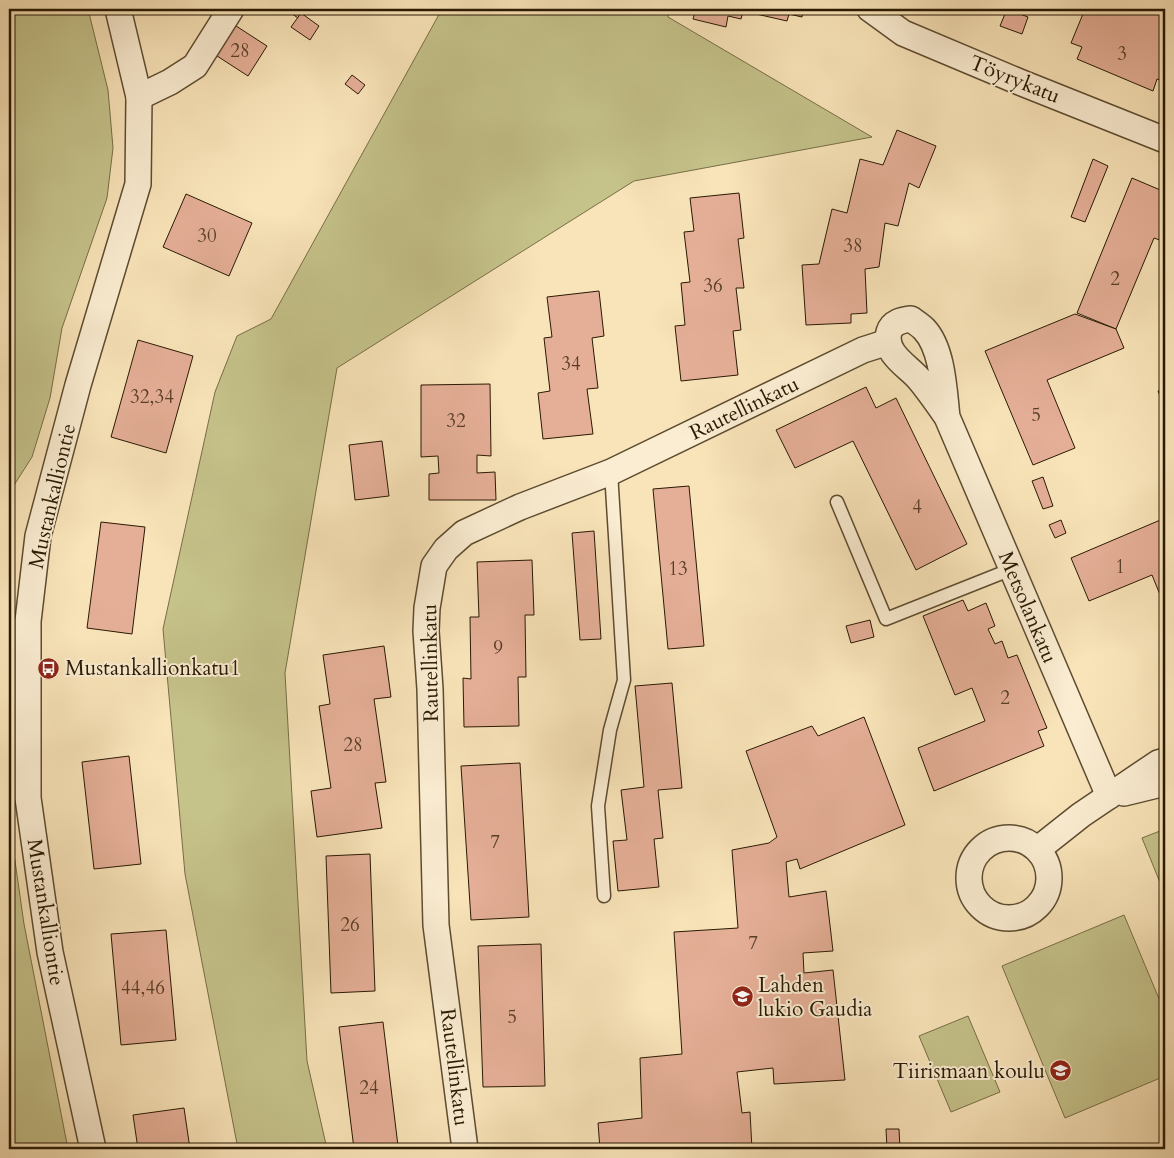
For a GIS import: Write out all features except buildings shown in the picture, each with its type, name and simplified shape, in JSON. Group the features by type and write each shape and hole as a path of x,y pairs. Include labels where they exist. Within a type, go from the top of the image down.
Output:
{"street":[{"name":"Mustankalliontie","path":"93,1149 50,952 28,798 28,621 38,536 78,385 138,184 140,97 118,9"},
{"path":"140,97 170,82 195,66 231,9"},
{"name":"Töyrykatu","path":"870,9 903,33 1165,140"},
{"name":"Metsolankatu","path":"947,417 940,365 933,344 924,330 911,319 899,321 890,330 888,342 898,358 919,379 947,417 1109,796"},
{"name":"Rautellinkatu","path":"465,1149 436,926 430,689 426,631 427,608 434,566 446,549 464,533 520,507 612,472 855,354 888,342"},
{"path":"1038,849 1081,815 1158,763 1165,761"},
{"path":"1109,796 1165,782"}],"lane":[{"path":"604,896 598,806 610,730 624,680 612,472"},
{"path":"837,502 886,619 1012,570"}],"shaded area":[{"path":"9,9 88,9 108,90 113,148 107,198 62,328 50,398 32,457 9,493"},
{"path":"442,9 669,9 668,17 872,137 634,181 337,368 285,673 307,1061 327,1149 238,1149 185,874 163,629 215,392 237,336 271,319"},
{"path":"9,680 15,729 11,833 24,924 68,1149 9,1149"},
{"path":"1165,829 1165,895 1142,838"},
{"path":"1124,915 1165,1013 1165,1076 1065,1118 1002,966"},
{"path":"968,1016 1000,1092 951,1112 919,1036"}],"place":[{"name":"Mustankallionkatu1","path":"49,668"},
{"name":"Lahden lukio Gaudia","path":"742,997"},
{"name":"Tiirismaan koulu","path":"1061,1071"}]}
